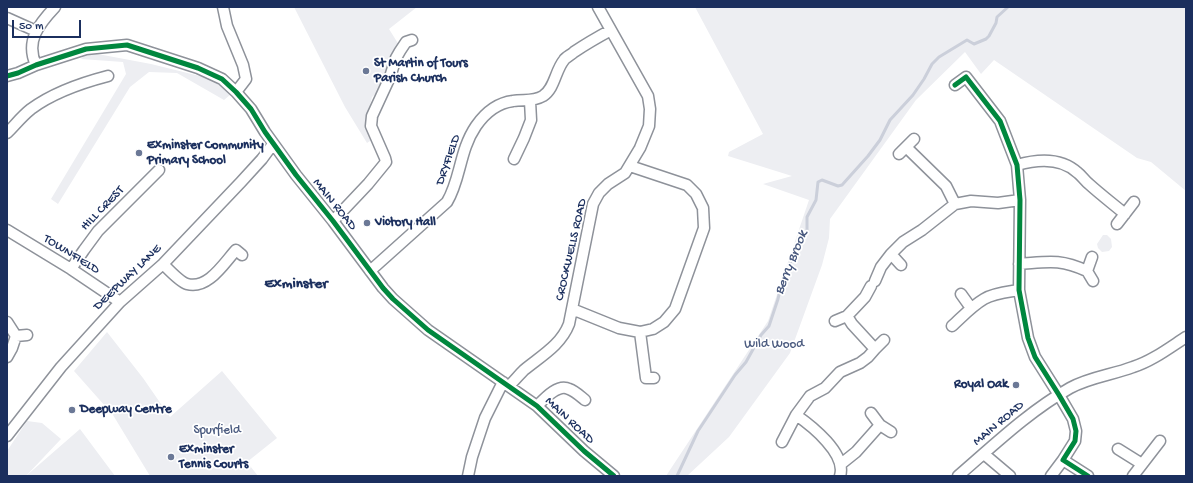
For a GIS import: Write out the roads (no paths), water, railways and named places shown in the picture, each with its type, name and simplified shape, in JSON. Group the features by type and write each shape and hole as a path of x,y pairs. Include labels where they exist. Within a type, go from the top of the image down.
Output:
{"street":[{"path":"36,65 31,48 36,32 55,7"},
{"path":"223,7 227,26 243,65 246,79 236,92"},
{"name":"CROCKWELLS ROAD","path":"468,476 472,458 485,418 506,384 561,340 565,333 569,324 593,204 599,193 608,184 625,173 630,166 640,148 648,126 650,109 648,96 598,7"},
{"path":"7,18 36,32"},
{"name":"DRYFIELD","path":"370,271 389,256 447,202 455,184 464,148 476,126 488,111 505,102 513,100 530,101 543,96 551,89 553,80 564,59 611,30"},
{"path":"333,221 368,184 386,162 386,158 371,126 372,116 390,78 396,58 406,42 412,40"},
{"name":"MAIN ROAD","path":"7,76 86,49 127,45 198,68 222,79 251,109 273,144 296,175 393,299 422,325 537,406 584,451 614,476"},
{"path":"7,133 31,110 57,93 86,82 108,76"},
{"path":"955,85 966,77 987,103 1000,121 1017,165 1020,200 1018,290 1028,338 1035,357 1073,420 1076,431 1075,441 1064,460 1051,476"},
{"path":"514,159 531,120 530,101"},
{"path":"914,139 902,151 946,186 955,204"},
{"name":"DEEPWAY LANE","path":"7,436 54,376 120,302 162,264 241,182 262,159 273,144"},
{"path":"1017,165 1044,160 1057,161 1066,164 1078,172 1088,183 1124,214"},
{"path":"572,309 619,328 640,332 653,329 664,322 675,308 704,228 703,208 696,194 687,185 630,166"},
{"name":"HILL CREST","path":"71,269 98,231 159,170"},
{"path":"835,321 848,316 865,297 881,267 903,242 922,230 955,204 971,201 998,203 1020,200"},
{"path":"1117,224 1134,202"},
{"name":"TOWNFIELD","path":"7,230 71,269 120,302"},
{"path":"162,264 186,283 197,285 209,279 236,250"},
{"path":"891,254 901,265"},
{"path":"1087,271 1092,257"},
{"path":"1019,264 1049,261 1074,265 1087,271 1093,281"},
{"path":"952,326 971,308 985,299 1001,293 1018,290"},
{"path":"961,294 971,308"},
{"path":"848,316 852,324 875,349"},
{"path":"7,322 16,336"},
{"path":"640,332 646,378"},
{"path":"16,336 27,335"},
{"path":"7,357 16,336"},
{"name":"MAIN ROAD","path":"958,476 1021,421 1042,405 1070,388 1152,359 1186,337"},
{"path":"782,442 796,415 810,396 825,388 840,372 860,363 868,357 884,340"},
{"path":"537,406 546,397 561,388 568,388 585,400"},
{"path":"871,412 880,426 891,432"},
{"path":"796,415 820,433 830,445 841,464 840,476"},
{"path":"841,464 856,452 880,426"},
{"path":"1133,476 1160,441"},
{"path":"1118,449 1142,464"},
{"path":"984,454 1010,476"},
{"path":"1064,460 1088,476"}],"waterway":[{"name":"Berry Brook","path":"677,476 698,431 735,375 746,362 761,335 769,326 778,299 783,277 807,232 807,217 816,200 818,182 822,180 838,186 842,185 880,140 890,120 913,95 932,64 939,57 967,40 974,44 986,39 996,23 997,17 1008,7"}],"place":[{"name":"St Martin of Tours Parish Church","path":"366,71"},
{"name":"Exminster Community Primary School","path":"139,153"},
{"name":"Victory Hall","path":"367,223"},
{"name":"Royal Oak","path":"1016,385"},
{"name":"Deepway Centre","path":"72,410"},
{"name":"Exminster Tennis Courts","path":"171,457"}],"district":[{"name":"Exminster","path":"296,285"}],"park label":[{"name":"Wild Wood","path":"774,345"},
{"name":"Spurfield","path":"217,431"}]}
